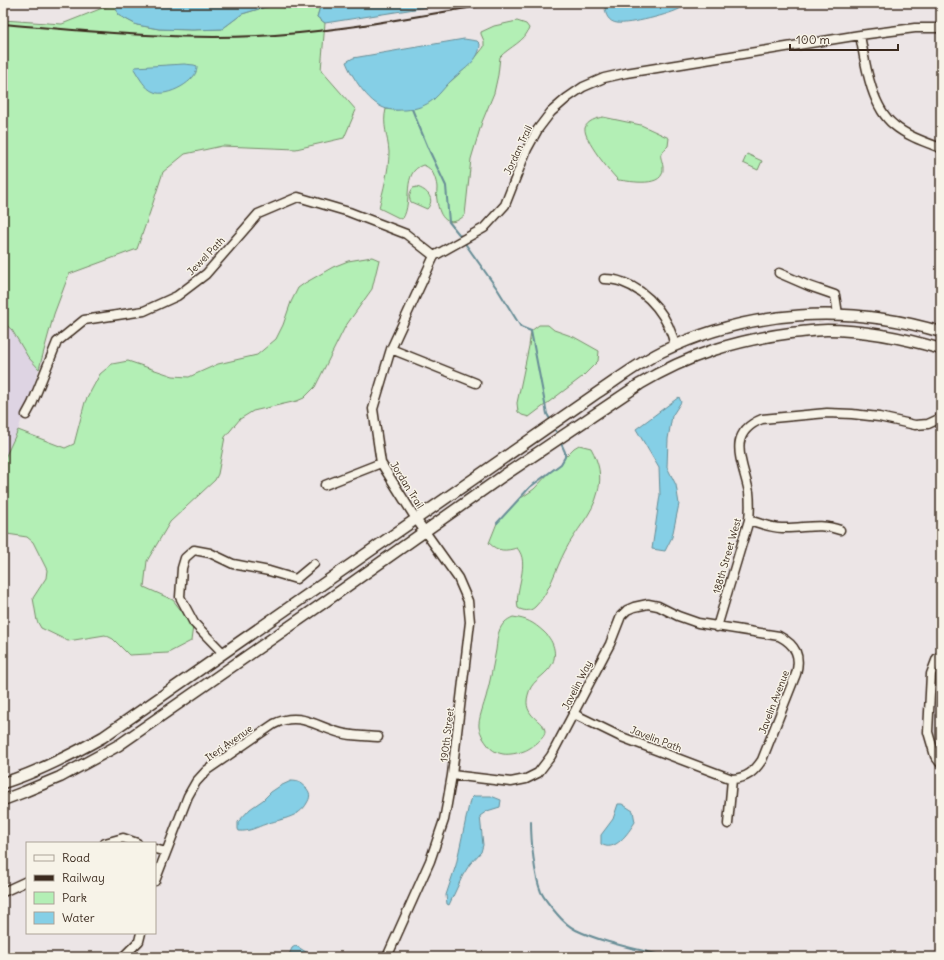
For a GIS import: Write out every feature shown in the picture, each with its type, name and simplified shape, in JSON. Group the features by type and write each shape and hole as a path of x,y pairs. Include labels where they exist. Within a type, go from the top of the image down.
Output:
{"main road":[{"path":"3,783 41,769 103,737 597,393 660,353 724,328 758,320 788,316 838,314 860,315 923,326 941,332"},
{"path":"3,800 24,793 60,777 119,744 503,476 661,371 705,352 764,336 827,330 866,333 908,339 941,348"}],"street":[{"name":"Jordan Trail","path":"416,519 381,463 373,409 391,349 434,256 484,228 505,205 527,149 538,129 551,112 583,87 604,78 626,73 860,35 915,28 941,28"},
{"path":"860,35 867,73 880,111 894,125 915,138 941,148"},
{"name":"Jewel Path","path":"26,415 32,404 57,342 84,320 144,311 178,296 206,274 258,214 298,197 349,212 406,234 434,256"},
{"path":"779,273 835,295 838,314"},
{"path":"604,279 621,281 649,298 664,317 675,346"},
{"path":"391,349 476,383"},
{"name":"188th Street West","path":"717,627 749,520 749,492 739,446 740,437 744,431 753,423 762,419 827,413 865,415 915,425 928,424 941,418"},
{"path":"325,485 381,463"},
{"name":"190th Street","path":"387,957 435,846 447,804 470,622 466,594 458,578 416,519"},
{"path":"749,520 781,528 829,526 840,530"},
{"path":"223,653 194,623 180,597 182,568 186,558 194,550 210,553 233,564 269,571 296,579 314,564"},
{"name":"Javelin Way","path":"452,774 511,782 526,779 538,773 547,763 574,714 610,644 621,616 627,610 648,604 658,606 693,621 717,627"},
{"name":"Javelin Avenue","path":"717,627 780,636 790,642 796,652 798,661 796,674 762,760 749,775 732,779"},
{"path":"941,656 937,658 931,674 928,732 935,756 941,764"},
{"name":"Javelin Path","path":"574,714 619,736 732,779"},
{"name":"Iteri Avenue","path":"156,878 188,796 196,782 207,770 274,724 281,720 298,718 345,734 378,737"},
{"path":"728,824 732,779"},
{"path":"109,842 123,838 134,842"},
{"path":"156,849 166,852"},
{"path":"3,892 26,881"},
{"path":"123,957 139,941 142,934"}],"shaded area":[{"path":"3,322 12,330 28,357 39,369 18,430 3,462"}],"green space":[{"path":"115,3 118,15 137,25 159,29 192,30 222,29 242,14 272,5 297,9 309,4 320,7 317,17 325,23 321,70 356,110 344,138 296,149 222,146 185,154 163,172 137,249 69,274 54,314 39,369 28,357 12,330 3,322 3,20 62,24"},
{"path":"517,21 526,24 529,28 521,40 500,57 494,93 482,122 471,159 465,215 454,222 450,222 443,217 438,206 436,181 431,170 423,165 416,169 412,174 408,188 406,211 403,218 401,219 379,208 386,180 389,159 385,120 386,109 398,110 450,82 471,63 484,47 481,32 494,26"},
{"path":"603,117 641,125 669,138 668,146 661,154 663,167 662,174 658,178 653,181 638,182 618,180 614,176 592,147 588,140 585,128 588,123"},
{"path":"747,154 762,161 758,170 743,163"},
{"path":"417,187 424,190 429,195 431,202 427,209 411,202 410,200 411,191 413,188"},
{"path":"372,257 379,260 372,289 345,327 315,387 304,398 297,401 253,411 240,419 225,437 218,474 215,480 170,522 147,561 144,587 173,600 193,626 191,641 168,653 129,655 113,639 105,635 68,641 41,628 37,621 33,598 46,578 47,570 33,542 27,537 7,534 3,540 3,462 18,430 65,448 74,444 85,402 100,374 112,364 128,361 173,376 189,377 218,364 257,355 276,339 298,288 333,267 348,261"},
{"path":"539,325 548,325 554,330 574,337 599,351 598,361 582,377 529,417 518,412 517,403 531,331"},
{"path":"579,445 591,448 598,464 600,480 596,500 565,551 540,602 533,609 522,610 518,608 517,601 522,569 521,554 517,548 502,550 492,546 489,543 497,523 519,499 534,489 551,471 561,464 565,457 574,448"},
{"path":"513,617 530,622 548,636 553,645 554,660 548,670 531,687 527,702 530,713 544,727 545,734 534,746 527,750 505,754 496,752 489,746 479,730 479,724 490,680 499,631 508,619"}],"water":[{"path":"115,3 453,3 325,23 317,17 320,7 309,4 297,9 272,5 242,14 222,29 192,30 159,29 137,25 118,15"},
{"path":"630,3 685,3 681,8 676,10 640,21 617,23 608,18 605,7"},
{"path":"464,39 477,41 480,44 477,55 466,68 450,81 434,99 413,109 392,110 378,105 361,88 352,75 346,62 353,58"},
{"path":"184,64 197,66 193,77 181,87 166,93 154,92 148,88 142,82 134,69 135,67"},
{"path":"679,397 681,402 672,416 668,439 667,467 676,485 679,504 672,537 665,551 652,549 660,495 659,468 636,429"},
{"path":"291,781 302,784 309,793 309,799 304,808 289,817 250,830 239,831 238,822 250,809 271,792"},
{"path":"474,796 491,796 501,800 500,807 487,811 480,816 483,845 481,852 470,864 463,875 449,905 447,904 446,895 456,865 470,800"},
{"path":"618,804 622,804 633,811 635,822 621,840 611,846 606,846 601,844 601,835 613,819"},
{"path":"295,946 314,957 288,957 292,948"}],"waterway":[{"path":"412,109 446,186 449,222 462,238"},
{"path":"464,242 498,290 521,327 531,331 547,414 551,421"},
{"path":"553,426 558,435"},
{"path":"497,523 530,487 561,464 565,457 565,452 560,441"},
{"path":"531,822 533,857 536,876 541,892 546,901 563,921 570,927 586,935 667,957"}],"railway":[{"path":"3,24 161,36 257,36 348,27 497,3"}]}
